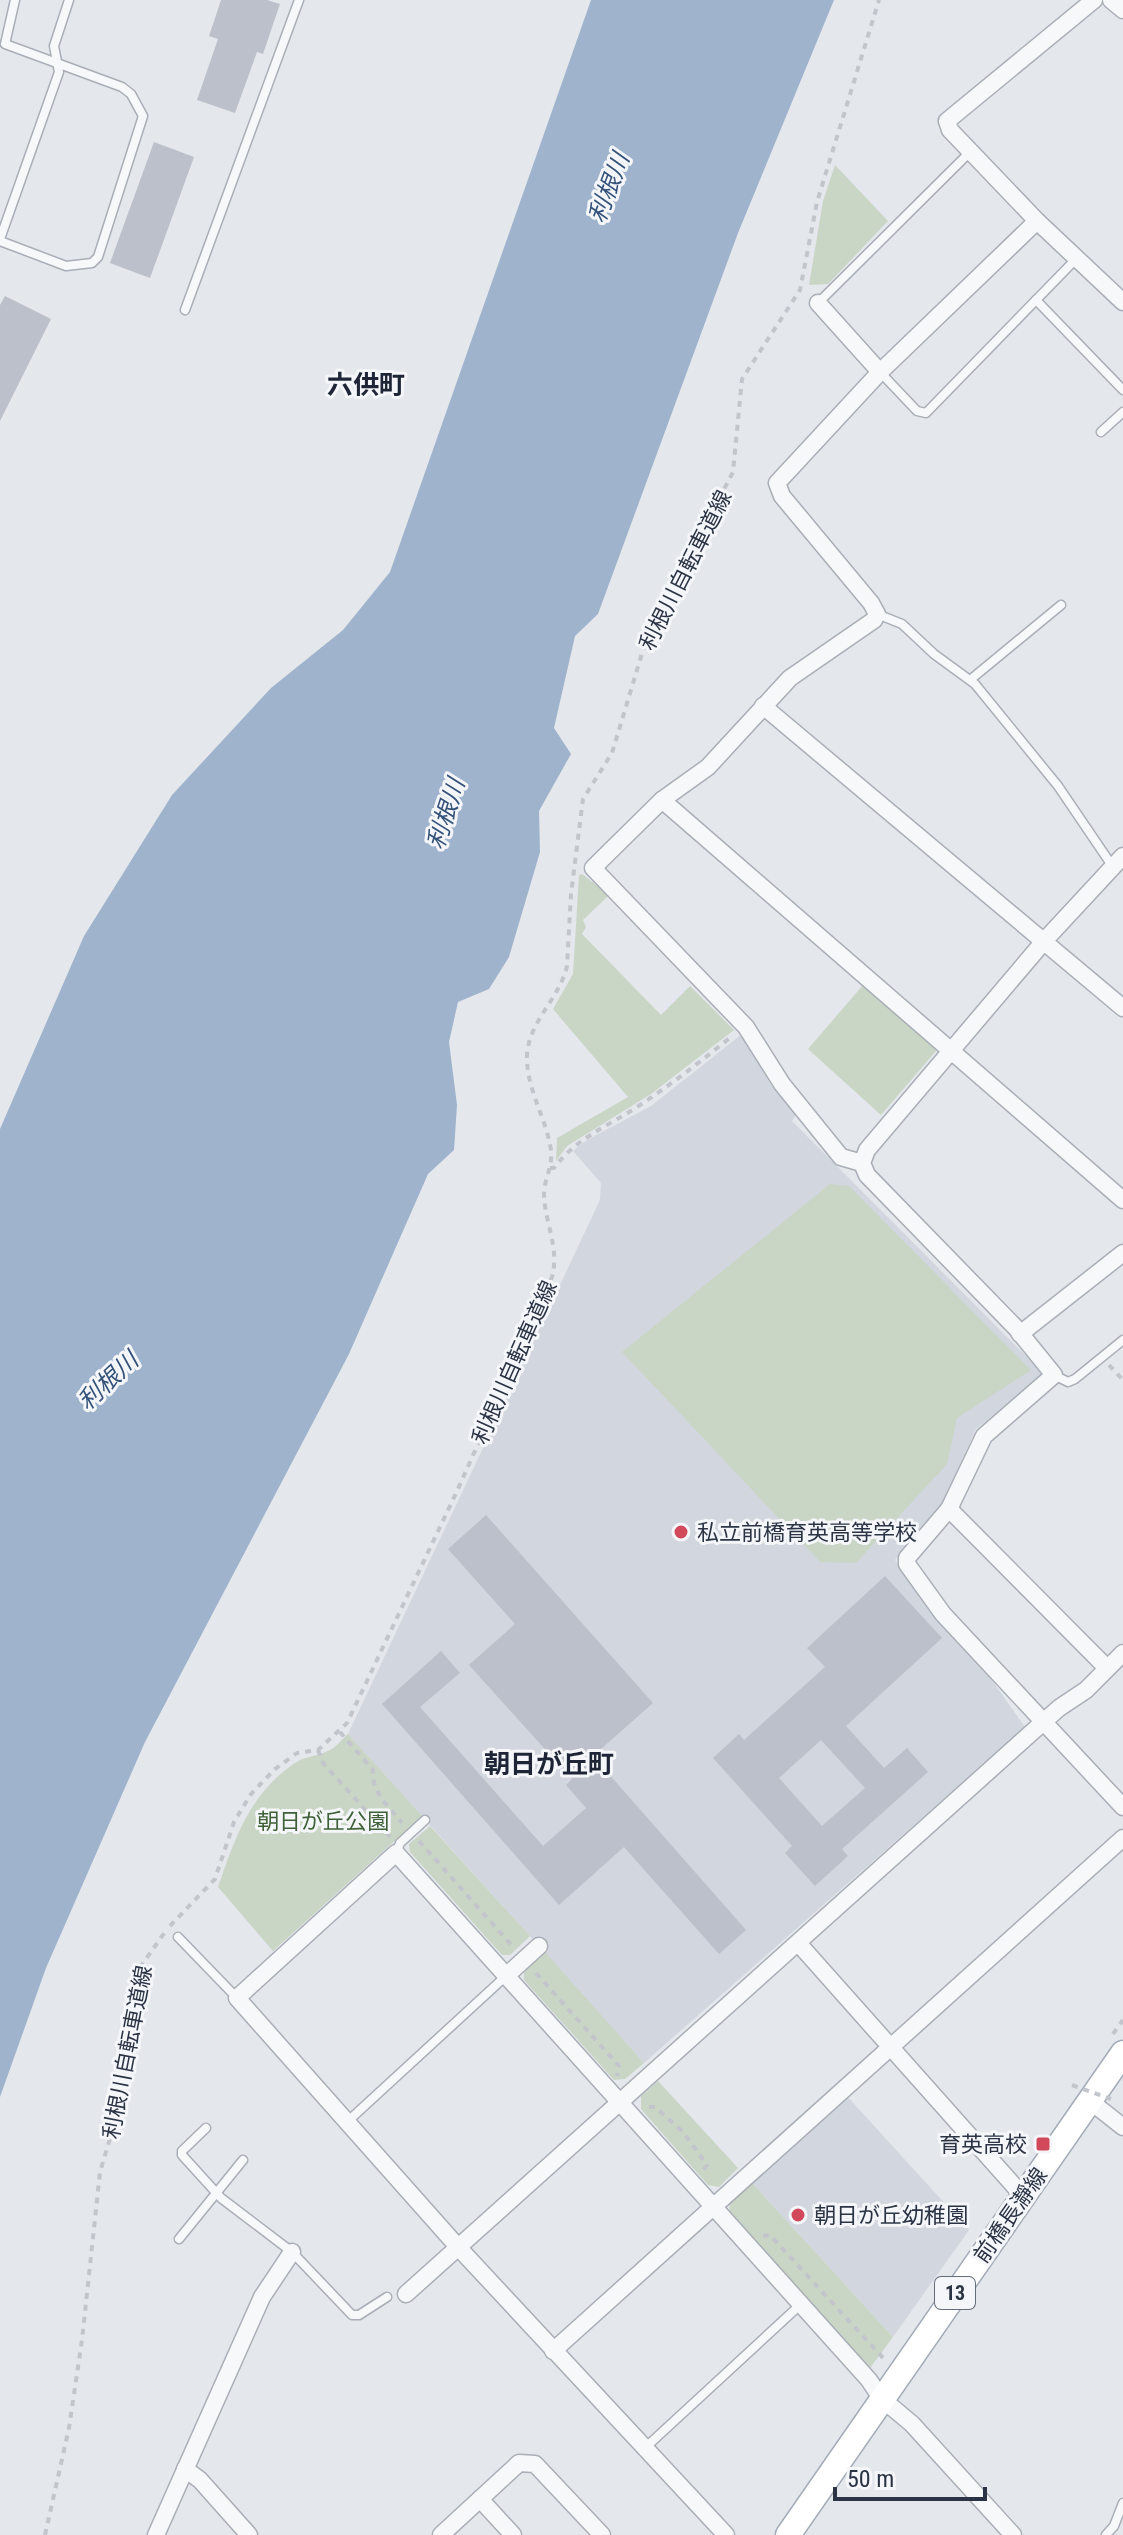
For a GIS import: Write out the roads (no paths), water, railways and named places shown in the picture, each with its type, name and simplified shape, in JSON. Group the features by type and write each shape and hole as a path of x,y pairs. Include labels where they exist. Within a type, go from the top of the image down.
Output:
{"main road":[{"name":"前橋長瀞線","path":"788,2535 1123,2053"}],"street":[{"path":"1094,0 947,121 950,130 1037,221 1121,297"},
{"path":"1111,0 1123,10"},
{"path":"862,1163 841,1157 782,1084 746,1027 593,868 662,800 708,767 799,671 874,620 877,614 777,488 777,483 880,372 1037,221"},
{"path":"818,303 880,372"},
{"path":"763,706 1123,1008"},
{"path":"662,800 1123,1200"},
{"path":"1120,865 1045,940 867,1150 862,1163 867,1175 1020,1334 1054,1375 984,1436 949,1509 907,1564 943,1614 1123,1807"},
{"path":"1020,1334 1123,1253"},
{"path":"949,1509 1107,1668"},
{"path":"406,2294 1043,1723 1086,1690 1123,1653"},
{"path":"553,2351 716,2200 1123,1838"},
{"path":"726,2535 458,2247 237,1998 396,1853 618,2101 716,2200 800,2305 869,2380 881,2398 912,2424 1013,2535"},
{"path":"799,1944 1023,2196"},
{"path":"507,1975 539,1946"},
{"path":"1091,2095 1123,2127"},
{"path":"156,2535 262,2297 292,2252"},
{"path":"441,2535 519,2463 535,2464 602,2535"},
{"path":"185,2469 200,2480 249,2535"},
{"path":"480,2499 513,2535"}],"lane":[{"path":"15,0 5,44 56,63 122,87 139,106 143,116 98,257 92,263 66,266 0,240 59,72 56,63 54,46 69,0"},
{"path":"185,310 299,0"},
{"path":"818,303 970,152"},
{"path":"880,372 917,411 926,413 1076,259"},
{"path":"1036,300 1123,390"},
{"path":"1101,432 1123,412"},
{"path":"970,680 1061,605"},
{"path":"877,614 902,624 934,654 970,680 1120,865"},
{"path":"1054,1375 1068,1382 1075,1379 1123,1340"},
{"path":"396,1853 425,1820"},
{"path":"178,1937 237,1998"},
{"path":"347,2122 507,1975"},
{"path":"206,2128 182,2151 182,2155 215,2192 292,2252 352,2315 359,2315 387,2297"},
{"path":"179,2239 243,2160"},
{"path":"646,2447 800,2305"},
{"path":"1106,2535 1114,2526 1123,2503"}],"water":[{"name":"利根川","path":"591,0 834,0 738,233 598,614 575,636 554,728 571,754 539,811 540,852 509,957 489,989 458,1002 449,1042 457,1105 454,1150 428,1174 349,1354 145,1742 46,1968 0,2097 0,1129 84,936 172,795 271,688 343,630 390,572"}],"place":[{"name":"私立前橋育英高等学校","path":"681,1532"},
{"name":"育英高校","path":"1043,2144"},
{"name":"朝日が丘幼稚園","path":"798,2215"}],"district":[{"name":"六供町","path":"366,385"},
{"name":"朝日が丘町","path":"549,1764"}],"park label":[{"name":"朝日が丘公園","path":"323,1821"}]}
